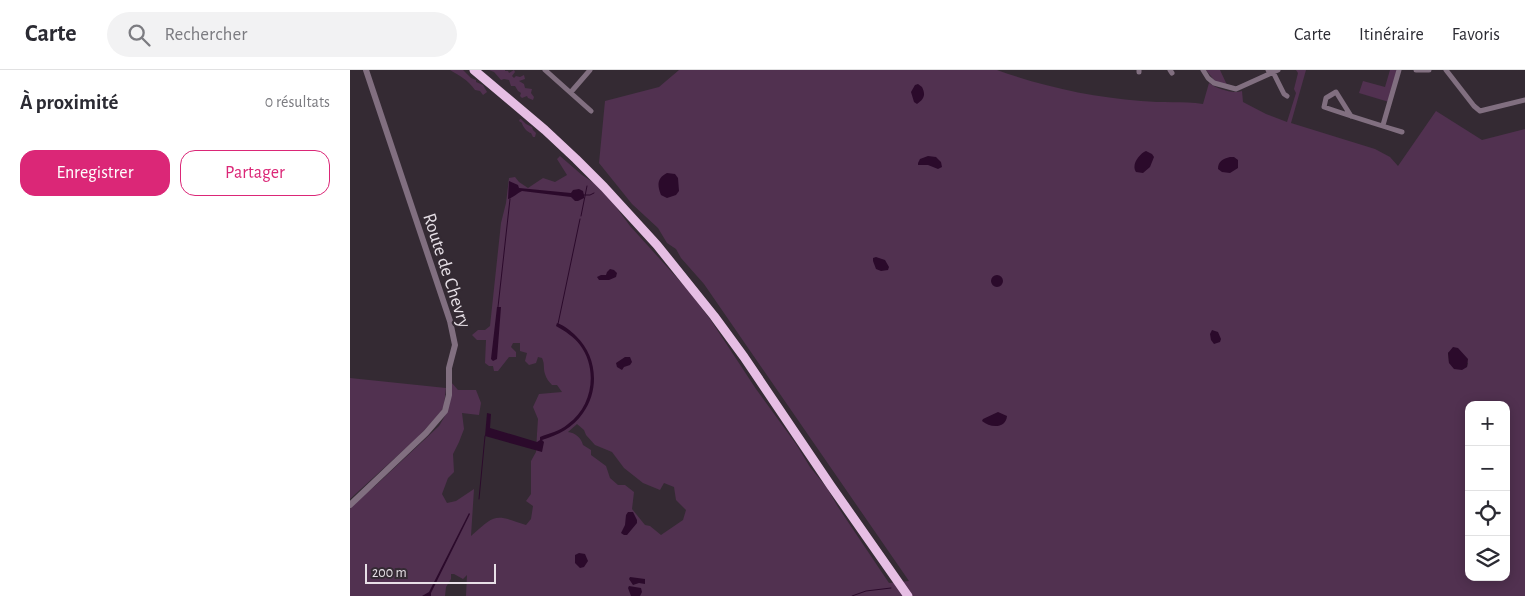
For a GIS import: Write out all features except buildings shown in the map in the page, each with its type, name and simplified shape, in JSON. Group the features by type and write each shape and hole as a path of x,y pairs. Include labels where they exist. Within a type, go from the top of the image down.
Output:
{"highway":[{"path":"474,70 514,102 576,159 657,245 744,357 908,596"},
{"path":"482,70 549,126 660,241 749,354 835,483 914,596"}],"street":[{"name":"Route de Chevry","path":"350,505 426,433 442,415 448,399 449,368 455,345 450,321 366,70"},
{"path":"545,70 592,110"},
{"path":"571,92 590,70"},
{"path":"1204,70 1209,80 1215,84 1236,89 1273,71 1284,94 1287,96"},
{"path":"1383,125 1399,70"},
{"path":"1416,70 1429,70"},
{"path":"1446,70 1480,111 1525,100"},
{"path":"1351,116 1336,92 1326,98 1324,107 1351,116 1383,125 1402,132"}],"shaded area":[{"path":"450,70 463,70 476,82 483,85 487,92 483,95 480,91 475,90 464,78"},
{"path":"489,70 505,70 509,73 514,70 515,72 512,76 514,78 524,75 525,79 519,81 524,84 525,88 532,89 533,100 527,96 522,98 520,96 521,93 515,86 511,86 509,80 501,80 494,72"},
{"path":"679,70 997,70 1068,90 1104,97 1149,102 1203,104 1209,83 1225,90 1242,91 1243,102 1287,122 1296,93 1294,89 1298,73 1296,70 1306,70 1291,123 1375,149 1390,157 1398,166 1436,111 1482,140 1525,129 1525,596 466,596 467,575 463,579 451,574 445,596 350,596 350,509 439,426 449,406 451,382 458,390 476,390 481,403 479,415 462,413 464,429 453,454 454,472 448,478 442,494 447,503 456,501 474,489 471,536 486,523 496,518 507,519 526,525 531,519 533,506 526,501 531,494 531,461 536,452 538,419 533,407 539,394 562,392 557,385 552,385 547,378 542,358 538,357 536,363 529,365 525,361 527,353 520,351 520,343 513,343 511,347 516,352 516,357 509,357 498,371 494,371 493,366 485,363 486,340 477,340 472,335 478,330 485,330 490,326 501,223 509,178 515,177 528,188 543,178 555,182 567,175 557,159 560,156 594,183 611,200 630,226 688,290 710,319 810,467 827,488 889,583 909,581 704,284 681,258 676,249 667,243 658,228 632,204 599,163 605,101 659,87","holes":["1448,352 1468,363 1467,367 1449,363","577,424 595,445 612,452 624,468 643,483 660,490 664,483 674,487 676,500 686,510 683,520 661,535 650,526 645,525 632,509 634,492 625,485 618,485 610,478 606,466 591,455 591,450 583,445 577,436 568,432"]},
{"path":"1206,70 1220,70 1227,85 1215,81"},
{"path":"1390,70 1399,70 1389,102 1359,93 1363,81 1385,87"},
{"path":"918,84 922,87 924,95 923,99 917,104 914,102 911,92 915,85"},
{"path":"520,119 532,127 536,133 535,137 525,129 519,121"},
{"path":"1146,151 1154,157 1150,167 1143,173 1136,172 1134,166 1136,160"},
{"path":"928,156 936,157 941,162 942,167 938,169 928,165 918,165 920,159"},
{"path":"1230,157 1238,160 1238,168 1230,173 1222,172 1218,169 1220,162"},
{"path":"667,173 675,174 678,178 679,191 676,195 667,198 661,195 659,185 661,177"},
{"path":"509,181 518,185 519,188 571,193 573,190 579,189 583,191 584,198 575,201 571,197 522,191 508,199"},
{"path":"873,258 885,260 889,267 888,270 881,271 876,269"},
{"path":"610,269 617,273 616,277 609,280 599,280 597,277 606,275"},
{"path":"999,275 1002,276 1002,286 995,287 992,286 991,279 992,276"},
{"path":"497,307 501,307 497,359 493,361 491,359"},
{"path":"557,323 570,330 583,344 592,363 594,383 592,394 583,413 575,423 565,430 542,440 544,442 542,452 485,436 487,413 491,414 490,428 537,442 540,440 540,437 565,426 583,407 588,397 591,376 586,355 575,339 556,326"},
{"path":"1212,330 1218,332 1221,339 1220,342 1214,344 1211,340 1210,334"},
{"path":"1453,347 1458,348 1468,359 1467,367 1462,370 1454,369 1449,363 1448,353"},
{"path":"625,357 630,357 632,362 622,370 617,367 616,363"},
{"path":"350,378 446,388 444,406 441,412 418,437 350,499"},
{"path":"998,412 1007,416 1001,425 993,426 982,421 983,419"},
{"path":"628,512 633,512 637,523 627,535 624,535 621,533"},
{"path":"469,513 431,596 422,596 429,592"},
{"path":"579,553 585,554 588,561 584,567 580,568 575,563 575,555"},
{"path":"630,577 645,579 645,584 633,585 629,579"},
{"path":"629,586 641,588 640,596 631,596"}],"waterway":[{"path":"581,216 587,186"},
{"path":"584,195 594,193"},
{"path":"498,307 510,199"},
{"path":"558,324 580,219"},
{"path":"479,499 485,436"},
{"path":"852,596 866,591 891,588"}]}
